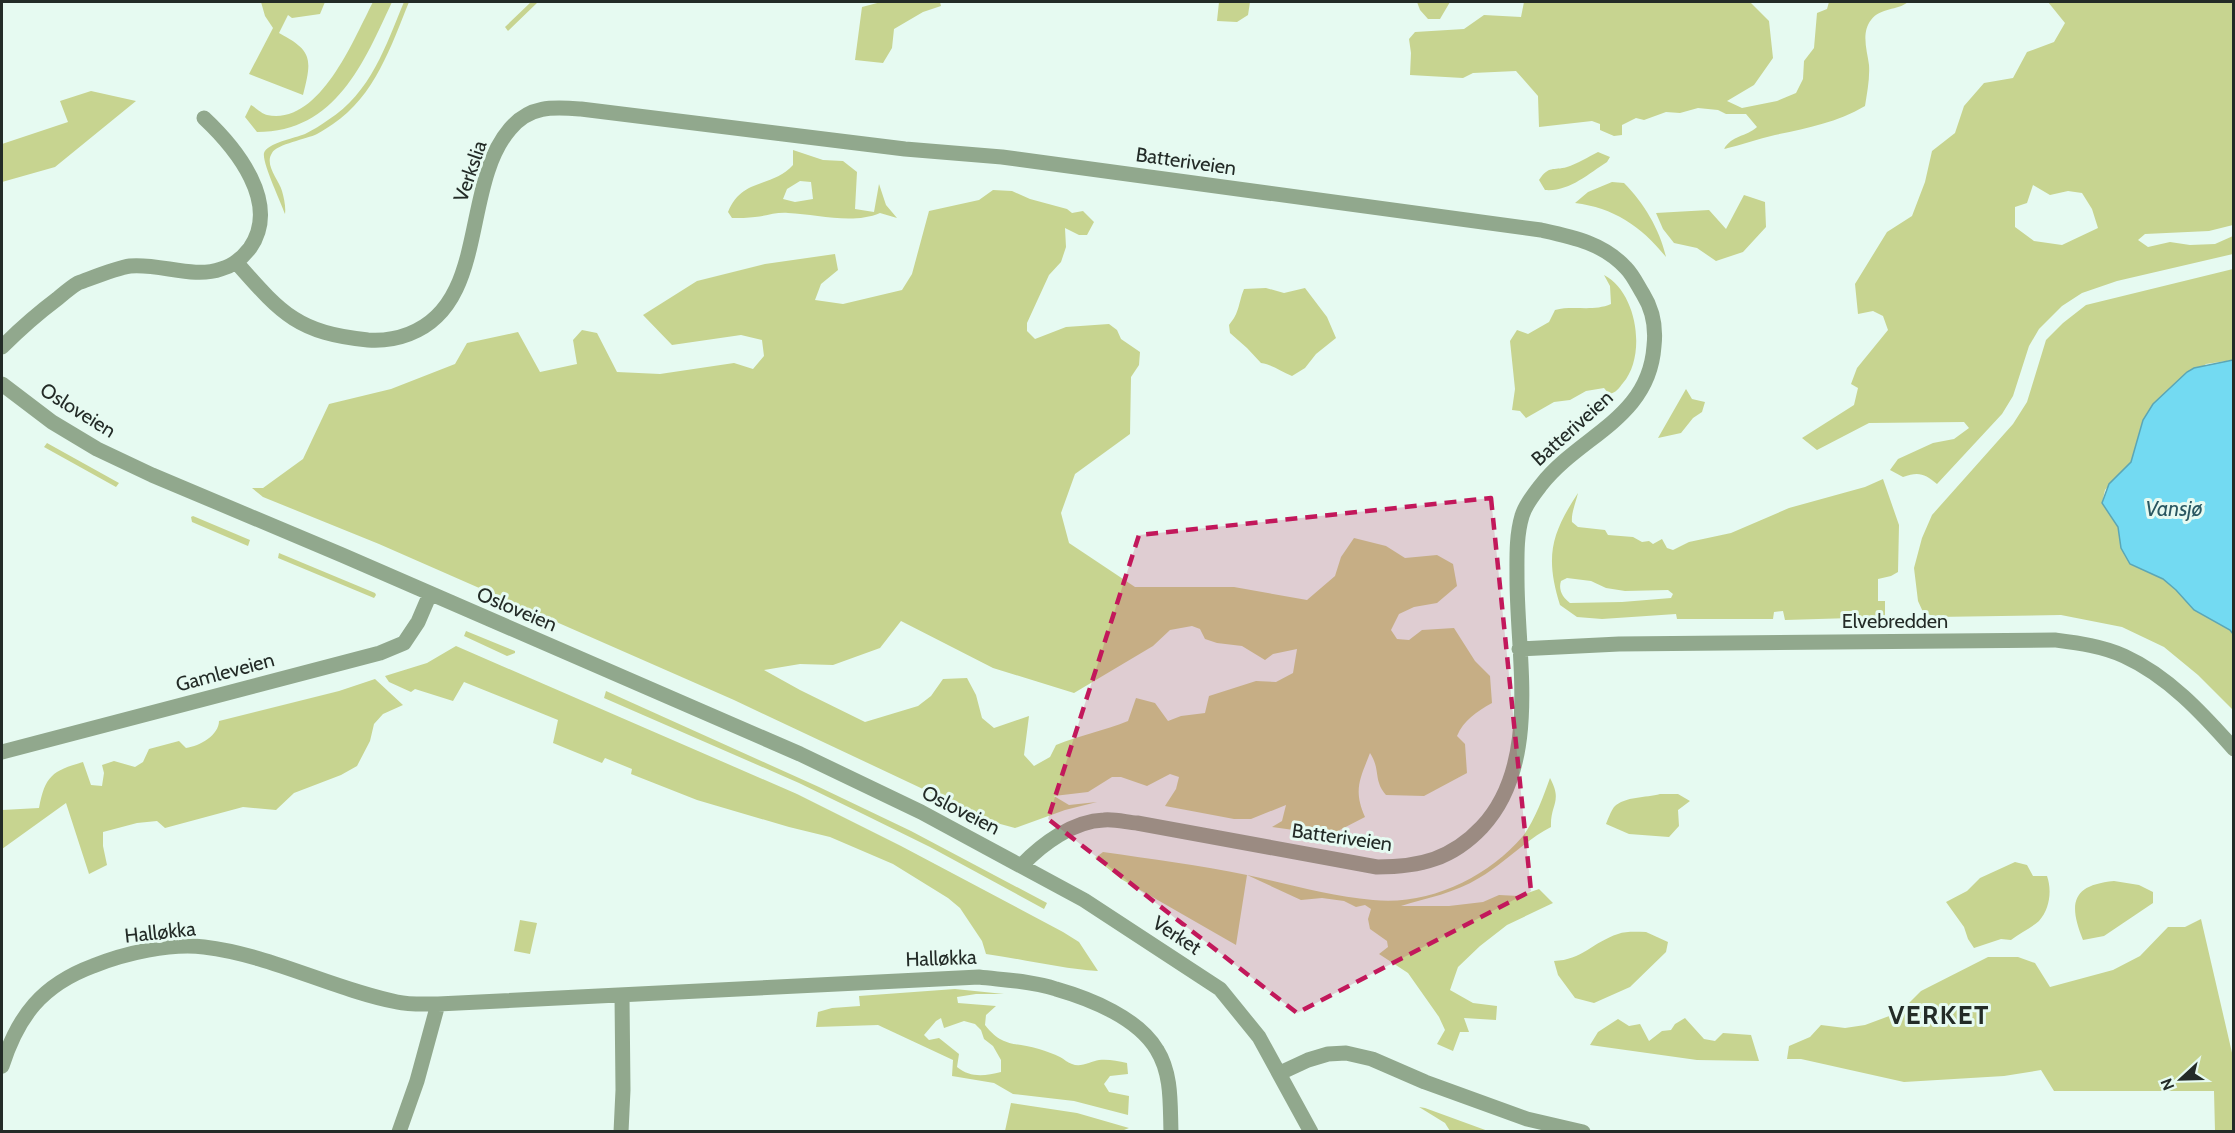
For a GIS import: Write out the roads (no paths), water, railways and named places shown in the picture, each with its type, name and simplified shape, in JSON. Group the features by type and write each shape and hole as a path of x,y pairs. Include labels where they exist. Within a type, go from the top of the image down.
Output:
{"street":[{"name":"Verkslia","path":"236,262 277,306 304,326 341,337 375,340 398,338 430,324 450,302 459,282 496,150 515,123 541,108 581,109 905,149"},
{"path":"2,347 27,322 76,284 130,266 206,272 221,270 236,262 255,241 262,214 256,188 222,135 204,118"},
{"name":"Batteriveien","path":"905,149 1013,159 1541,230 1579,238 1604,249 1628,269 1647,300 1656,328 1653,363 1643,387 1624,414 1551,472 1534,493 1523,514 1517,541 1517,621 1522,721 1516,759 1509,786 1496,813 1461,847 1436,860 1406,867 1377,867 1137,823 1102,819 1060,834 1039,847 1022,865"},
{"name":"Osloveien","path":"2,384 52,422 106,453 152,475 800,754 921,812 1022,865"},
{"name":"Gamleveien","path":"2,752 380,653 404,642 418,622 430,594"},
{"name":"Elvebredden","path":"1519,650 1619,644 2055,640 2090,645 2148,669 2186,697 2234,749"},
{"name":"Verket","path":"1022,865 1084,900 1220,989 1259,1037 1311,1131"},
{"name":"Halløkka","path":"2,1066 10,1040 30,1009 48,990 72,974 96,964 122,956 164,949 203,947 237,954 277,964 400,1003 438,1004 622,996 979,976 1055,988 1128,1020 1146,1035 1158,1051 1166,1070 1170,1094 1171,1131"},
{"path":"621,1131 622,996"},
{"path":"399,1131 417,1081 438,1004"},
{"path":"1280,1073 1308,1060 1328,1054 1346,1053 1372,1059 1425,1082 1527,1119 1583,1131"}],"water":[{"name":"Vansjø","path":"2234,360 2233,634 2230,630 2194,610 2163,579 2130,564 2121,548 2118,527 2102,503 2109,484 2131,462 2143,420 2153,404 2194,368"}],"district":[{"name":"VERKET","path":"1939,1015"}]}
